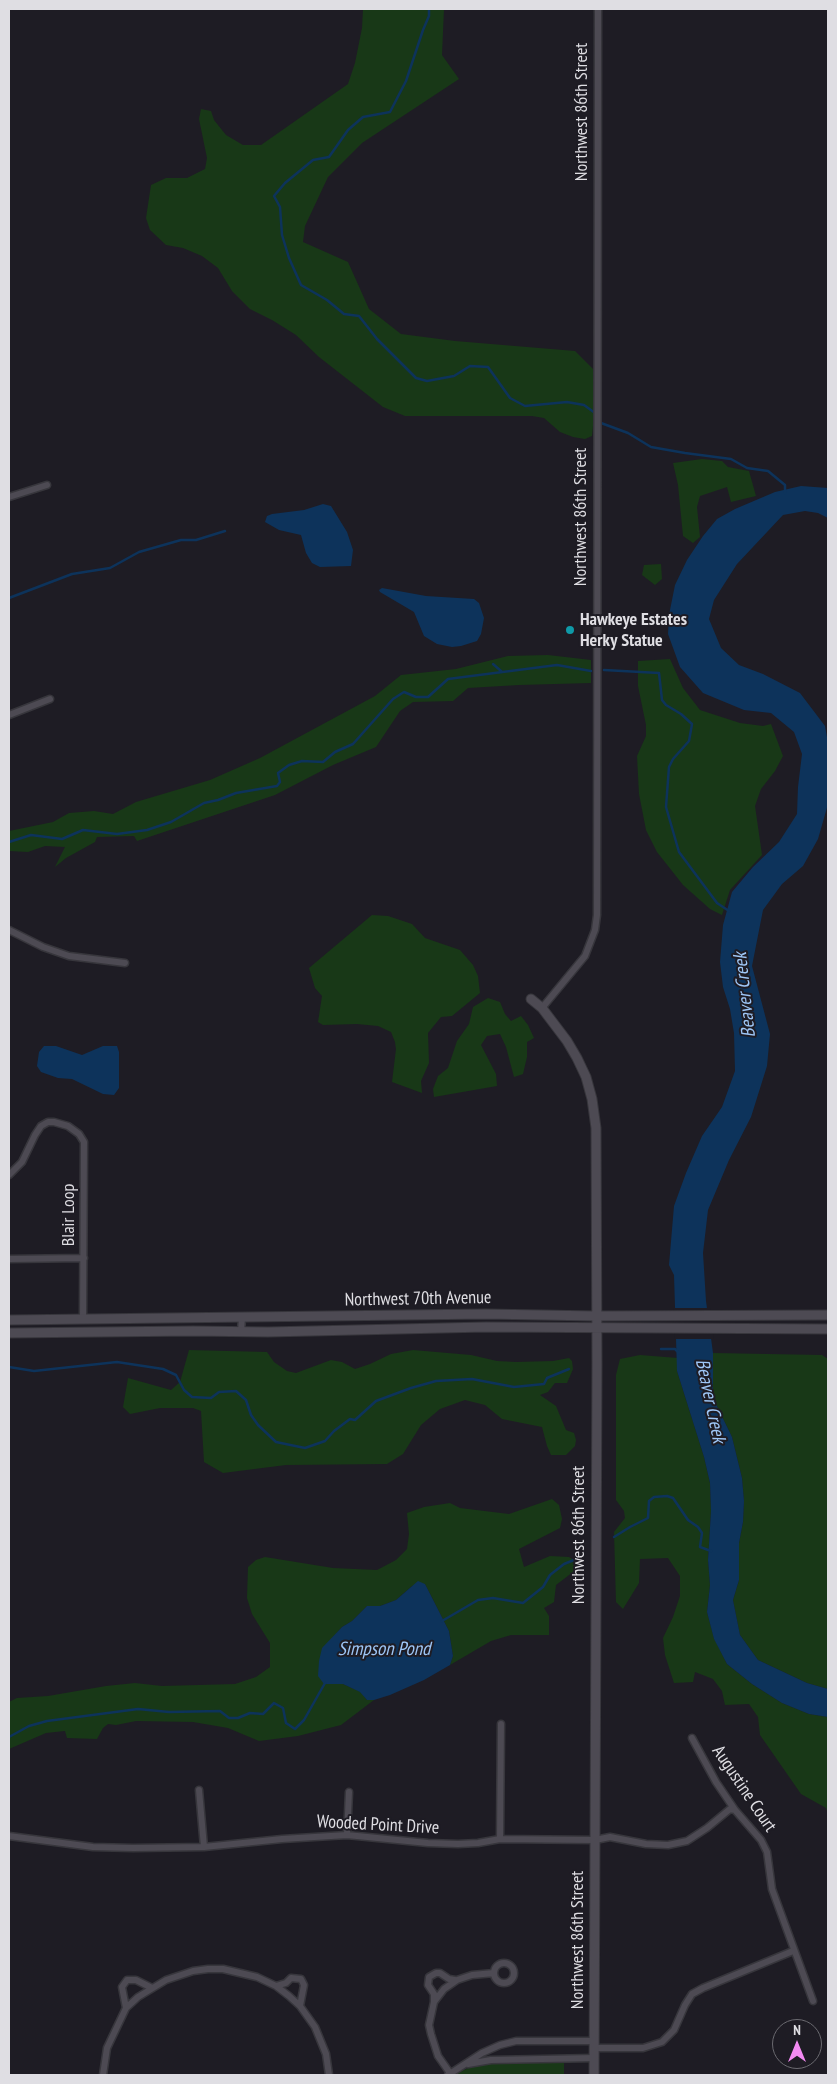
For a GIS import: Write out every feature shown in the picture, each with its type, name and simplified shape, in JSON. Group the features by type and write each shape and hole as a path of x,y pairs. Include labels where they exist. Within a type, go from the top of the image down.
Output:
{"main road":[{"name":"Northwest 86th Street","path":"531,999 542,1008 567,1041 586,1077 592,1099 596,1146 594,2075"},
{"name":"Northwest 70th Avenue","path":"9,1320 486,1314 596,1316 828,1315"},
{"name":"Northwest 70th Avenue","path":"9,1333 597,1328 828,1329"}],"street":[{"name":"Northwest 86th Street","path":"542,1008 585,956 595,930 597,915 598,9"},
{"path":"9,497 47,485"},
{"path":"9,715 50,699"},
{"path":"9,930 42,947 69,956 125,963"},
{"name":"Blair Loop","path":"9,1175 22,1162 34,1135 48,1122 62,1124 79,1134 84,1142 83,1318"},
{"path":"9,1258 84,1258"},
{"path":"242,1317 242,1332"},
{"path":"500,1839 501,1724"},
{"name":"Augustine Court","path":"692,1738 716,1782 735,1810 761,1840 767,1852 772,1888 793,1951 813,2001"},
{"path":"199,1790 204,1848"},
{"path":"347,1835 349,1792"},
{"name":"Wooded Point Drive","path":"9,1836 94,1847 204,1848 282,1839 347,1835 428,1843 478,1843 500,1839 595,1840 622,1838 646,1844 668,1845 687,1841 707,1828 730,1809 735,1810"},
{"path":"457,1980 449,1979 440,1973 436,1973 429,1977 428,1985 434,1994 430,2024 431,2034 438,2056 449,2074 482,2053 516,2042 594,2044 643,2048 662,2042 674,2030 692,1994 793,1951"},
{"path":"103,2075 107,2048 126,2008 138,1997 166,1980 193,1971 223,1969 257,1977 276,1986 300,2006 321,2039 326,2054 329,2075"},
{"path":"434,2002 444,1989 457,1980 472,1974 494,1973"},
{"path":"276,1986 286,1983 291,1978 301,1979 304,1985 300,2006"},
{"path":"126,2008 122,1987 127,1980 136,1980 152,1988"},
{"path":"467,2064 491,2060 594,2058"}],"green space":[{"path":"363,9 444,9 442,55 459,79 362,143 328,177 305,226 303,242 348,262 369,309 401,334 455,341 575,351 593,369 595,406 592,436 585,439 573,437 560,432 544,418 532,416 405,416 383,407 319,357 296,335 250,309 232,291 218,268 202,256 183,248 166,245 150,230 146,218 151,185 166,178 187,178 205,169 207,158 199,119 201,109 211,111 214,120 226,135 243,145 261,145 348,84 355,63 362,28"},
{"path":"702,459 722,461 728,467 749,471 756,496 731,502 727,487 700,496 697,507 700,537 693,543 683,536 678,485 673,463"},
{"path":"661,564 662,579 655,585 642,575 644,565"},
{"path":"548,655 591,660 591,683 468,688 453,701 413,702 400,711 376,747 333,765 275,795 137,841 134,836 97,837 95,842 66,858 55,867 65,847 45,846 28,852 9,851 9,831 53,822 69,813 94,811 113,814 136,802 210,780 260,758 375,696 401,675 456,669 508,656"},
{"path":"670,659 683,688 700,710 740,723 763,726 771,724 783,756 775,771 761,789 755,806 762,855 730,890 722,915 710,909 683,885 657,852 646,830 639,794 637,756 646,736 646,725 638,686 638,661"},
{"path":"372,915 388,916 412,924 425,938 460,950 473,965 478,976 480,993 452,1016 441,1017 428,1033 429,1063 421,1081 422,1093 392,1082 396,1049 391,1032 378,1026 357,1024 323,1025 318,1022 322,996 315,988 309,968"},
{"path":"488,998 500,1002 505,1014 511,1021 521,1016 534,1038 527,1042 527,1057 523,1074 514,1077 506,1047 500,1034 487,1036 481,1045 496,1074 497,1086 434,1097 433,1089 438,1076 448,1068 457,1041 469,1024 473,1007"},
{"path":"189,1350 267,1352 274,1362 287,1371 296,1373 331,1360 342,1362 355,1369 391,1354 413,1350 471,1355 497,1361 516,1362 553,1361 569,1358 572,1361 573,1369 567,1383 555,1383 548,1392 540,1395 556,1406 566,1430 574,1433 575,1446 566,1455 551,1455 542,1427 502,1419 485,1405 465,1400 440,1409 421,1425 403,1454 387,1464 286,1465 223,1473 204,1462 201,1411 193,1408 160,1408 130,1414 123,1407 128,1378 171,1390 180,1382"},
{"path":"713,1353 822,1355 828,1359 828,1689 807,1683 758,1660 740,1635 733,1600 739,1580 739,1543 744,1501 742,1478 732,1437 713,1398"},
{"path":"640,1355 678,1358 677,1371 704,1457 710,1483 711,1511 708,1560 710,1585 707,1612 714,1638 727,1664 752,1684 782,1703 809,1714 828,1717 828,1814 826,1808 801,1794 760,1735 758,1717 749,1704 725,1705 722,1691 713,1679 695,1672 693,1682 674,1683 665,1655 663,1638 680,1596 680,1576 668,1558 640,1559 639,1583 623,1609 616,1602 614,1532 625,1518 624,1511 616,1500 616,1375 620,1359"},
{"path":"552,1499 559,1505 562,1519 560,1528 519,1549 524,1567 550,1556 569,1557 578,1563 573,1572 556,1585 554,1602 544,1608 549,1616 549,1635 511,1635 491,1641 450,1665 453,1656 449,1631 425,1584 412,1586 396,1600 380,1606 367,1606 333,1637 324,1684 343,1684 361,1692 367,1700 374,1700 341,1725 298,1736 259,1741 228,1728 193,1722 136,1721 116,1725 108,1724 103,1728 97,1739 67,1738 65,1731 46,1733 9,1749 9,1702 17,1698 48,1696 135,1683 162,1686 235,1684 256,1677 270,1667 270,1643 252,1614 247,1598 248,1567 256,1560 265,1557 333,1568 377,1570 396,1560 407,1549 409,1534 407,1513 424,1507 450,1503 460,1508 509,1514"},
{"path":"487,2063 564,2063 564,2075 455,2075 466,2069"}],"water":[{"name":"Beaver Creek","path":"801,486 828,488 828,518 818,513 805,511 783,515 737,564 714,600 709,619 721,648 739,665 763,674 800,693 825,726 828,743 828,804 818,839 803,866 782,884 763,910 752,966 770,1034 767,1066 751,1117 729,1160 708,1210 703,1253 706,1301 713,1353 713,1398 732,1437 742,1478 744,1501 739,1543 739,1580 733,1600 740,1635 758,1660 807,1683 828,1689 828,1717 809,1714 782,1703 752,1684 727,1664 714,1639 707,1612 710,1585 708,1560 711,1511 710,1483 704,1457 677,1371 674,1275 669,1265 674,1206 702,1136 722,1107 735,1071 734,1033 730,1009 723,987 720,962 723,925 732,892 753,867 779,842 797,814 802,754 794,732 771,713 744,710 703,693 680,667 668,634 669,615 675,585 687,560 717,519 775,492"},
{"path":"323,504 331,506 347,532 353,550 351,566 320,567 312,563 306,553 301,535 279,530 265,522 267,516 272,514 304,510"},
{"path":"382,588 426,596 474,599 479,603 484,618 481,634 477,641 461,646 452,647 437,644 424,636 414,612 380,592 379,590"},
{"path":"44,1046 56,1046 82,1055 103,1046 117,1046 119,1052 119,1088 114,1095 103,1094 72,1079 58,1078 41,1072 37,1066 39,1052"},
{"name":"Simpson Pond","path":"418,1581 425,1584 449,1631 453,1656 450,1665 424,1680 374,1700 367,1700 360,1692 343,1684 324,1684 318,1676 322,1648 342,1627 352,1621 367,1606 380,1606 396,1600"}],"pier":[{"path":"673,1308 710,1308 714,1339 675,1339"}],"waterway":[{"path":"429,9 429,16 406,81 390,112 363,117 348,130 329,157 313,160 285,183 274,196 280,207 282,235 289,258 301,285 327,300 344,314 359,316 377,339 416,378 427,381 454,376 470,366 488,367 510,398 525,406 567,402 584,405 595,413"},
{"path":"599,420 601,423 628,433 651,447 731,459 747,468 768,471 785,485 785,493"},
{"path":"9,598 72,574 110,568 139,552 181,540 196,540 225,531"},
{"path":"493,664 501,671"},
{"path":"9,842 31,835 62,839 83,830 117,834 147,830 171,822 204,803 236,793 277,786 280,782 278,773 289,765 302,761 323,762 335,752 353,744 393,699 404,692 416,697 428,697 448,679 557,665 591,671"},
{"path":"604,670 659,673 662,700 692,724 689,741 673,759 669,767 666,807 679,852 717,903 729,911"},
{"path":"661,1349 675,1349 679,1353"},
{"path":"9,1367 34,1371 117,1362 163,1369 176,1375 184,1390 192,1397 211,1398 219,1392 236,1391 246,1400 251,1415 258,1425 276,1442 305,1448 325,1441 334,1431 350,1419 355,1420 376,1401 411,1388 436,1381 472,1379 514,1387 544,1384 547,1378 569,1369"},
{"path":"614,1537 648,1518 649,1501 654,1497 667,1496 673,1498 688,1520 698,1527 702,1533 700,1547 711,1551"},
{"path":"442,1621 478,1600 493,1598 523,1603 543,1587 550,1575 564,1564 574,1560"},
{"path":"9,1737 29,1726 47,1721 138,1709 169,1712 220,1711 229,1718 238,1718 250,1713 263,1714 274,1703 283,1708 286,1723 295,1729 304,1720 325,1683"}],"place":[{"name":"Hawkeye Estates Herky Statue","path":"570,630"}]}
